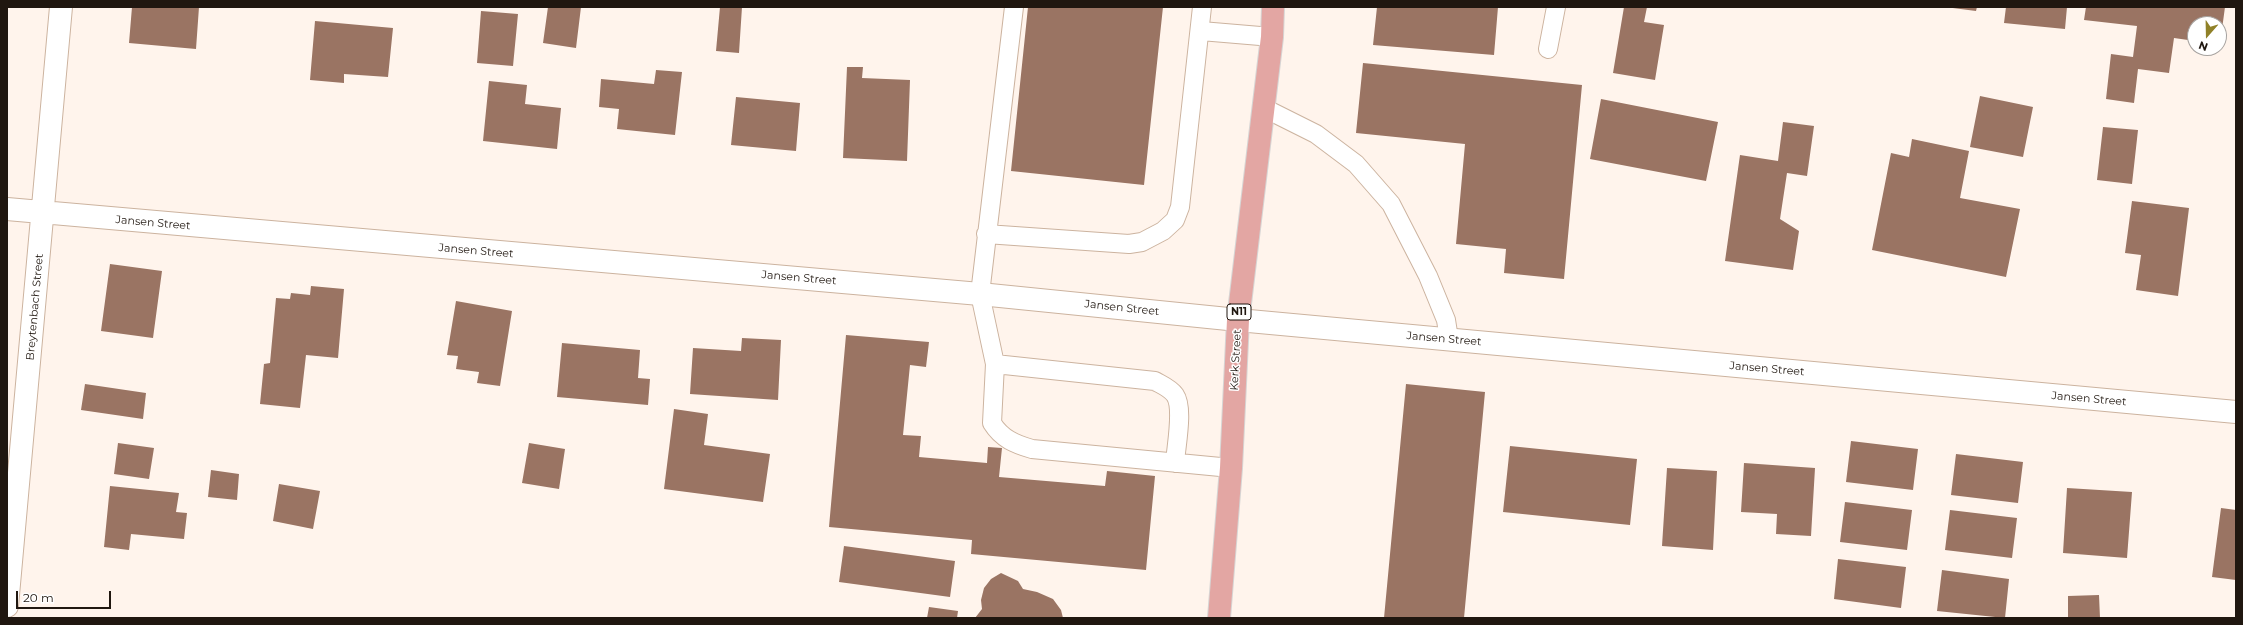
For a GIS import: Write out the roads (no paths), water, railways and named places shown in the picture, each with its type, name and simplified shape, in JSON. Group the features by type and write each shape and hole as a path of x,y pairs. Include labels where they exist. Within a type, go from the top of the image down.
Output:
{"highway":[{"name":"Kerk Street","path":"1219,618 1232,468 1238,320 1272,37 1273,7"}],"street":[{"name":"Breytenbach Street","path":"7,606 44,214 61,7"},
{"name":"Jansen Street","path":"7,209 44,214 980,294 1449,340 2236,412"}],"lane":[{"path":"1014,7 980,294 995,364 992,423 997,431 1006,439 1032,449 1232,468"},
{"path":"986,234 1129,244 1153,237 1175,220 1180,207 1202,7"},
{"path":"1548,49 1556,7"},
{"path":"1200,31 1272,37"},
{"path":"1264,108 1316,134 1356,164 1391,204 1428,276 1446,320 1449,340"},
{"path":"995,364 1150,381 1163,385 1176,396 1179,406 1175,463"}]}
